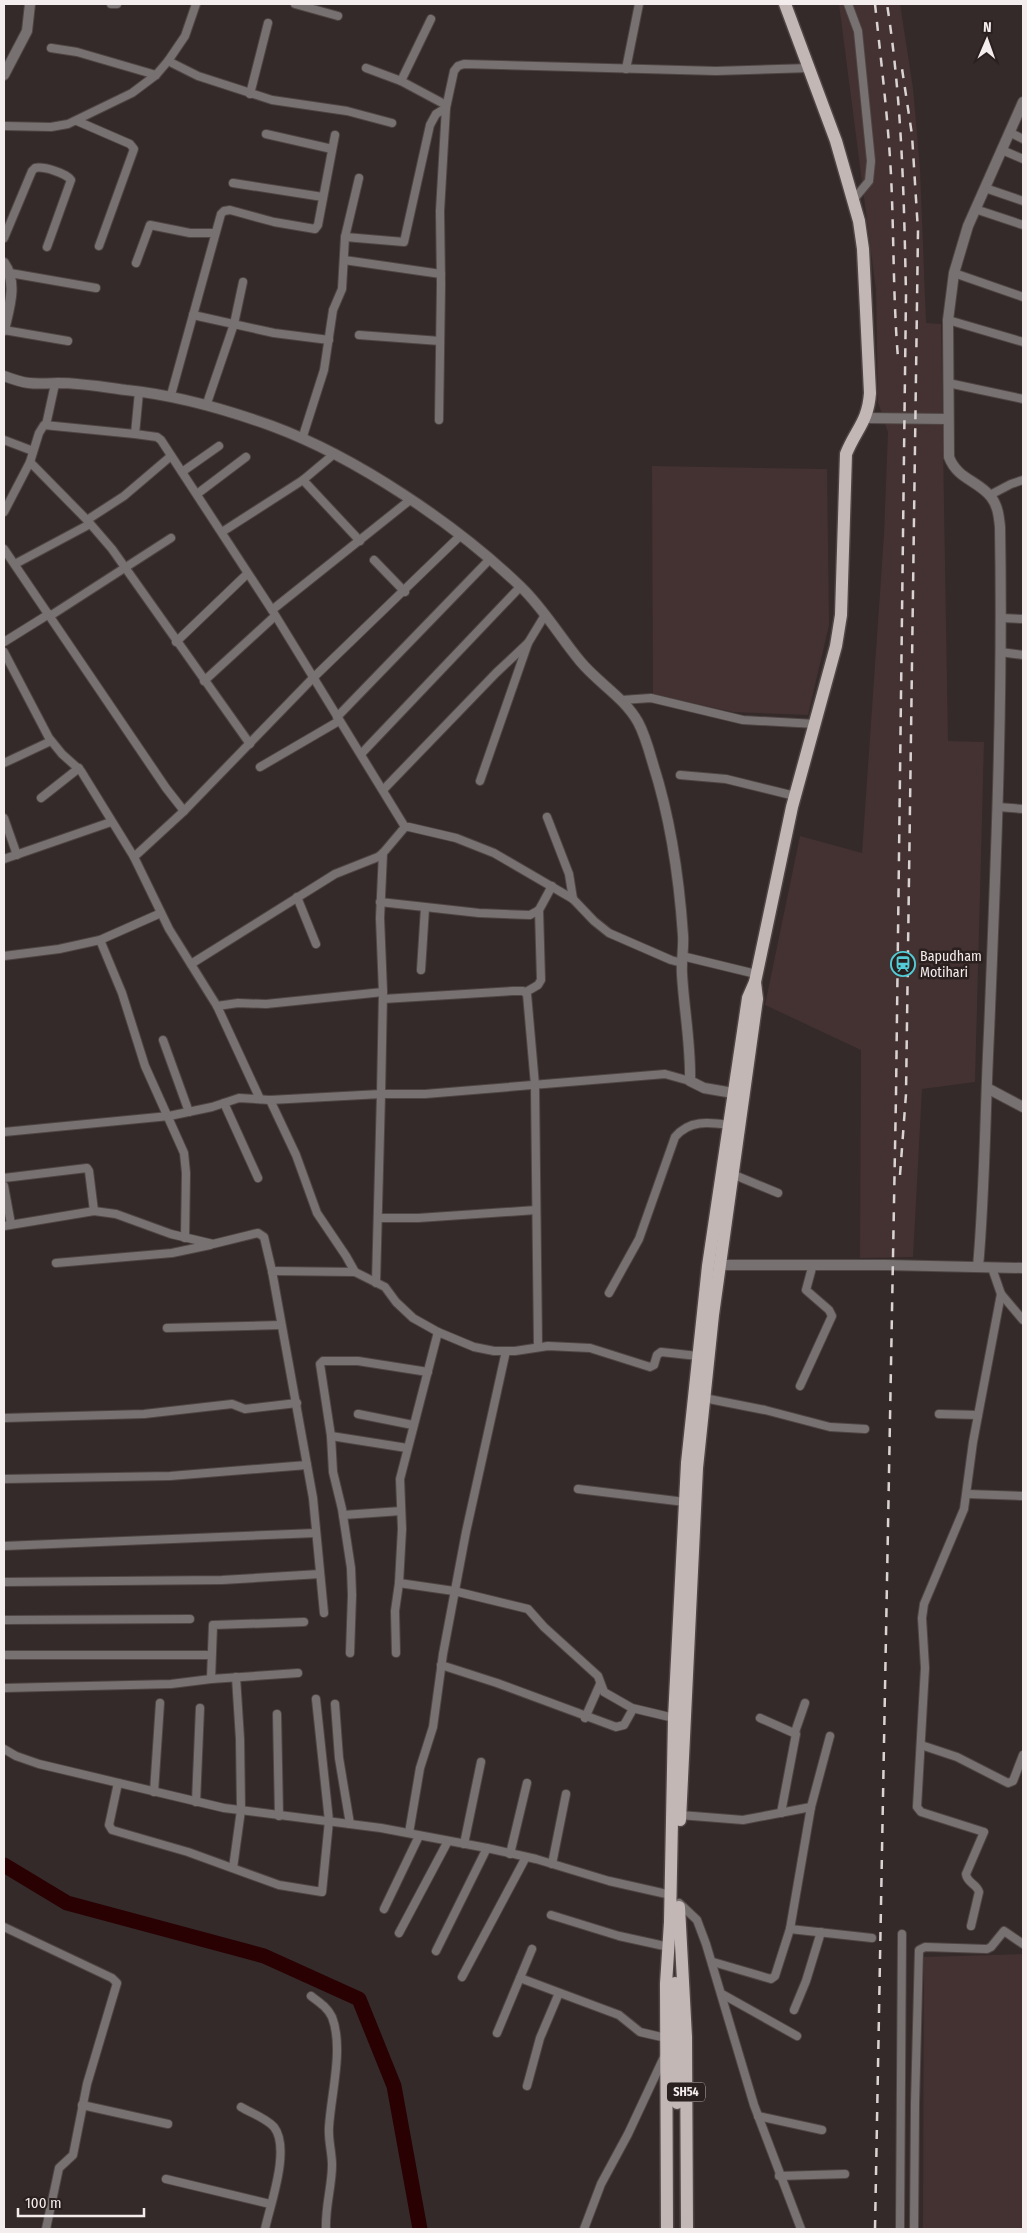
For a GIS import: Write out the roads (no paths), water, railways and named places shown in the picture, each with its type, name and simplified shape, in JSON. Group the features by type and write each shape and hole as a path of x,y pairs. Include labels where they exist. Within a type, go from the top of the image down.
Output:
{"main road":[{"path":"668,1951 675,1899 680,1815 696,1468 728,1125 748,998 756,978 795,796 836,646 841,615 846,454 852,438 866,418 869,409 870,393 863,249 854,199 810,68 785,4"},
{"path":"681,1954 675,1899 674,1718 685,1502 698,1356 732,1174 757,999 756,978"},
{"name":"SH54","path":"668,1951 675,1967 679,2229"},
{"name":"SH54","path":"667,2229 666,2038 668,1951"},
{"name":"SH54","path":"675,1967 681,1954"},
{"name":"SH54","path":"681,1954 686,2038 687,2229"}],"street":[{"path":"4,75 27,31 30,4"},
{"path":"110,4 117,4"},
{"path":"4,126 51,127 77,121 132,93 156,75 168,61 185,36 196,4"},
{"path":"295,4 338,16"},
{"path":"626,69 639,4"},
{"path":"848,4 858,31 871,161 869,181 854,199"},
{"path":"401,81 431,19"},
{"path":"250,94 268,23"},
{"path":"51,48 77,52 156,75"},
{"path":"168,61 198,76 283,103 347,111 392,122"},
{"path":"439,420 440,190 446,107 452,74 460,65 735,70 810,68"},
{"path":"366,68 401,81 446,107"},
{"path":"978,1268 984,1201 998,807 1001,618 1000,527 997,507 990,495 960,474 952,464 948,449 948,320 954,273 968,226 1023,102"},
{"path":"345,236 404,242 430,125 436,114 446,107"},
{"path":"77,121 95,131 130,144 134,148 99,246"},
{"path":"1009,132 1023,138"},
{"path":"266,134 332,149"},
{"path":"171,396 220,214 226,210 274,222 315,228 318,225 335,135"},
{"path":"1002,150 1023,160"},
{"path":"4,238 32,171 34,168 40,167 67,176 71,180 46,247"},
{"path":"302,439 320,384 333,310 342,289 345,236 359,178"},
{"path":"232,183 323,197"},
{"path":"985,188 1023,201"},
{"path":"975,209 1023,225"},
{"path":"136,263 150,225 190,233 214,233"},
{"path":"344,260 441,274"},
{"path":"4,263 10,273 12,289 4,330 68,341"},
{"path":"10,273 96,288"},
{"path":"954,273 1023,297"},
{"path":"206,406 234,324 243,282"},
{"path":"193,315 274,332 329,340"},
{"path":"948,320 1023,342"},
{"path":"359,335 440,341"},
{"path":"4,376 29,384 55,384 171,396 273,426 334,454 410,500 461,536 521,586 581,662 601,683 622,700 638,722 644,736 665,802 675,856 683,939 682,960 686,1030 691,1057 690,1080"},
{"path":"948,383 1023,399"},
{"path":"4,512 30,462 41,429 46,425 55,384"},
{"path":"135,434 139,392"},
{"path":"866,418 948,419"},
{"path":"46,425 160,438 274,613 405,827"},
{"path":"4,440 33,451"},
{"path":"182,472 220,446"},
{"path":"222,532 303,480 334,454"},
{"path":"15,564 89,522 124,496 171,456"},
{"path":"197,494 246,457"},
{"path":"30,462 89,522 125,569 250,744"},
{"path":"303,480 360,541"},
{"path":"990,495 1023,480"},
{"path":"204,681 274,613 410,500"},
{"path":"134,857 184,811 313,678 405,592 461,536"},
{"path":"4,642 125,569 171,538"},
{"path":"4,549 146,760 184,811"},
{"path":"260,767 338,719 490,559"},
{"path":"374,560 405,592"},
{"path":"176,642 247,574"},
{"path":"361,754 521,586"},
{"path":"480,781 528,643 545,615"},
{"path":"1001,618 1023,619"},
{"path":"384,790 496,673 528,643"},
{"path":"4,652 51,741 62,754 79,768 134,857 161,913 218,1006 260,1099"},
{"path":"1000,652 1023,655"},
{"path":"622,700 651,698 717,716 744,720 816,724"},
{"path":"4,763 51,741"},
{"path":"41,798 79,768"},
{"path":"680,774 726,779 795,796"},
{"path":"998,807 1023,809"},
{"path":"4,818 17,855"},
{"path":"547,818 568,874 573,899"},
{"path":"4,859 111,822"},
{"path":"191,964 340,870 372,860 383,853 405,827"},
{"path":"405,827 415,828 475,845 500,856 573,899 594,921 610,932 670,960 682,960 756,978"},
{"path":"376,1283 383,996 380,902 383,853"},
{"path":"218,1006 238,1003 266,1004 383,996 526,992 538,985 541,980 539,910 552,886"},
{"path":"297,897 316,944"},
{"path":"380,902 504,915 530,915 539,910"},
{"path":"421,970 425,908"},
{"path":"4,956 59,949 100,940 161,913"},
{"path":"100,940 122,993 145,1066 182,1146 185,1161 185,1238"},
{"path":"526,992 528,996 535,1085 538,1346"},
{"path":"163,1040 189,1112"},
{"path":"4,1132 169,1116 239,1098 270,1100 381,1094 426,1094 665,1074 690,1080 704,1088 733,1093"},
{"path":"987,1088 1023,1107"},
{"path":"270,1100 296,1155 317,1213 355,1272"},
{"path":"224,1103 258,1178"},
{"path":"609,1293 639,1239 675,1138 682,1131 699,1122 728,1125"},
{"path":"4,1178 87,1168 94,1211"},
{"path":"732,1174 778,1193"},
{"path":"4,1186 7,1225 94,1211 116,1214 185,1238 213,1244"},
{"path":"379,1218 418,1218 536,1210"},
{"path":"56,1263 172,1253 258,1233 264,1237 314,1498 324,1613"},
{"path":"800,1386 832,1316 829,1310 806,1290 813,1264"},
{"path":"715,1265 813,1264 1023,1268"},
{"path":"992,1268 1002,1294 1023,1320"},
{"path":"272,1271 355,1272 385,1287 396,1302 413,1318 438,1332 474,1347 506,1351 538,1346 590,1348 650,1367 654,1365 657,1355 661,1352 698,1356"},
{"path":"971,1926 979,1892 977,1887 967,1878 966,1874 984,1832 922,1812 918,1809 925,1668 922,1618 924,1604 960,1524 967,1494 971,1454 978,1415 1002,1294"},
{"path":"167,1328 281,1325"},
{"path":"396,1653 395,1610 399,1583 400,1487 413,1425 438,1332"},
{"path":"409,1834 420,1768 433,1727 441,1665 454,1591 506,1351"},
{"path":"350,1653 352,1578 343,1515 333,1472 331,1436 321,1362 358,1361 428,1372"},
{"path":"704,1398 765,1410 830,1427 865,1429"},
{"path":"4,1418 144,1414 232,1404 245,1409 297,1403"},
{"path":"358,1414 413,1425"},
{"path":"939,1414 978,1415"},
{"path":"331,1436 408,1448"},
{"path":"4,1480 170,1476 307,1465"},
{"path":"578,1489 685,1502"},
{"path":"967,1494 1023,1496"},
{"path":"343,1515 401,1511"},
{"path":"4,1546 316,1533"},
{"path":"4,1582 222,1580 320,1574"},
{"path":"399,1583 454,1591 528,1610 594,1673 604,1692 633,1709 674,1718"},
{"path":"4,1620 190,1619"},
{"path":"211,1679 213,1625 304,1622"},
{"path":"4,1655 211,1655"},
{"path":"441,1665 497,1683 585,1718 621,1728 633,1709"},
{"path":"4,1688 171,1684 211,1679 298,1673"},
{"path":"233,1868 241,1810 240,1739 236,1677"},
{"path":"585,1718 600,1684"},
{"path":"118,1783 109,1825 111,1829 188,1852 279,1885 322,1892 329,1821 316,1699"},
{"path":"154,1792 160,1703"},
{"path":"780,1813 795,1732 805,1703"},
{"path":"335,1704 339,1758 350,1824"},
{"path":"196,1802 200,1708"},
{"path":"277,1714 279,1816"},
{"path":"760,1718 795,1732"},
{"path":"713,1962 773,1979 790,1929 811,1807 830,1736"},
{"path":"921,1745 957,1757 1008,1783 1013,1781 1023,1755"},
{"path":"4,1749 26,1760 196,1802 279,1816 350,1824 487,1848 552,1864 675,1899 697,1920 713,1962 758,2116 779,2176 801,2229"},
{"path":"464,1844 481,1762"},
{"path":"510,1854 527,1783"},
{"path":"552,1864 566,1794"},
{"path":"680,1815 743,1820 811,1807"},
{"path":"384,1910 419,1836"},
{"path":"399,1933 448,1841"},
{"path":"436,1951 487,1848"},
{"path":"462,1977 526,1857"},
{"path":"551,1915 668,1951"},
{"path":"4,1927 116,1981 117,1988 89,2075 73,2157 61,2165 58,2172 46,2229"},
{"path":"790,1929 872,1938"},
{"path":"914,2229 919,1950 922,1948 987,1949 991,1947 1004,1931 1023,1944"},
{"path":"794,2010 806,1981 821,1932"},
{"path":"900,2229 902,1934"},
{"path":"497,2033 532,1949"},
{"path":"520,1978 619,2015 640,2032 666,2038"},
{"path":"527,2086 540,2038 559,1993"},
{"path":"722,1994 797,2036"},
{"path":"311,1996 328,2011 332,2018 336,2038 329,2129 332,2165 326,2202 326,2229"},
{"path":"584,2229 600,2184 628,2134 666,2053"},
{"path":"82,2105 168,2124"},
{"path":"241,2107 270,2124 276,2131 280,2166 265,2229"},
{"path":"758,2116 822,2130"},
{"path":"779,2176 845,2174"},
{"path":"166,2179 270,2204"}],"waterway":[{"path":"4,1865 67,1903 264,1956 359,1999 394,2086 420,2229"}],"railway":[{"path":"875,4 890,154 898,358"},
{"path":"875,2229 896,1095 906,295 899,112 887,4"},
{"path":"900,1175 906,1094 918,231 912,135 901,62"}],"place":[{"name":"Bapudham Motihari","path":"903,964"}]}
